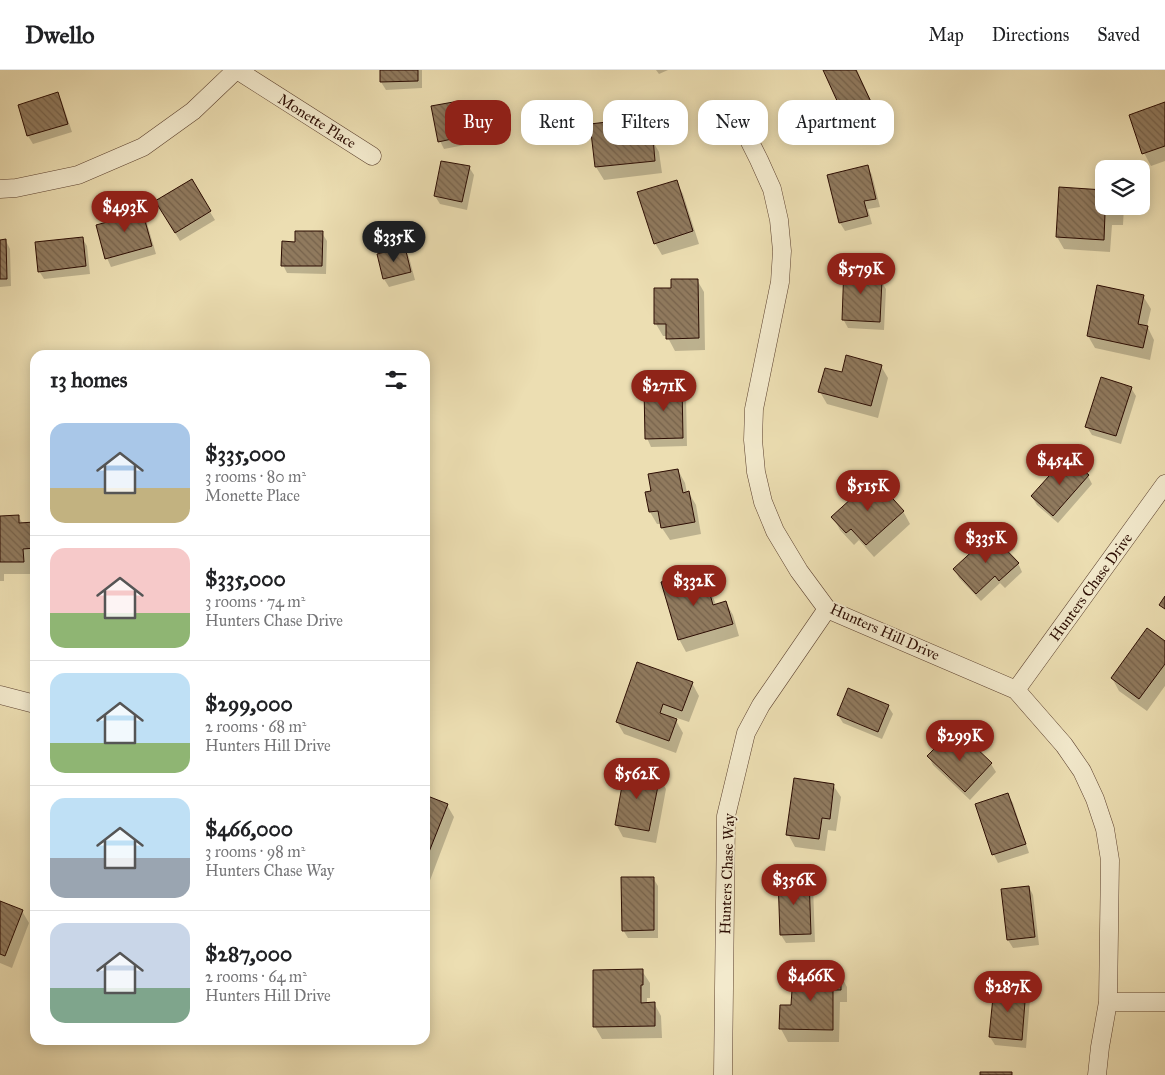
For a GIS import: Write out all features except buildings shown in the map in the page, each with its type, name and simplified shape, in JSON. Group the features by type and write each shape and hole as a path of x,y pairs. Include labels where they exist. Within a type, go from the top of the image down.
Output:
{"street":[{"name":"Monette Place","path":"237,70 372,156"},
{"path":"0,189 16,188 78,175 143,147 193,111 237,70"},
{"name":"Hunters Hill Drive","path":"752,145 772,189 779,220 782,251 780,282 754,409 753,440 756,472 763,502 775,531 827,609 1016,690 1064,745 1082,771 1095,799 1105,829 1110,860 1108,1002 1097,1075"},
{"name":"Hunters Chase Drive","path":"1016,690 1165,484"},
{"name":"Hunters Chase Way","path":"723,1075 726,816 746,733 761,706 827,609"},
{"path":"0,695 30,703"},
{"path":"1108,1002 1165,1002"}]}
